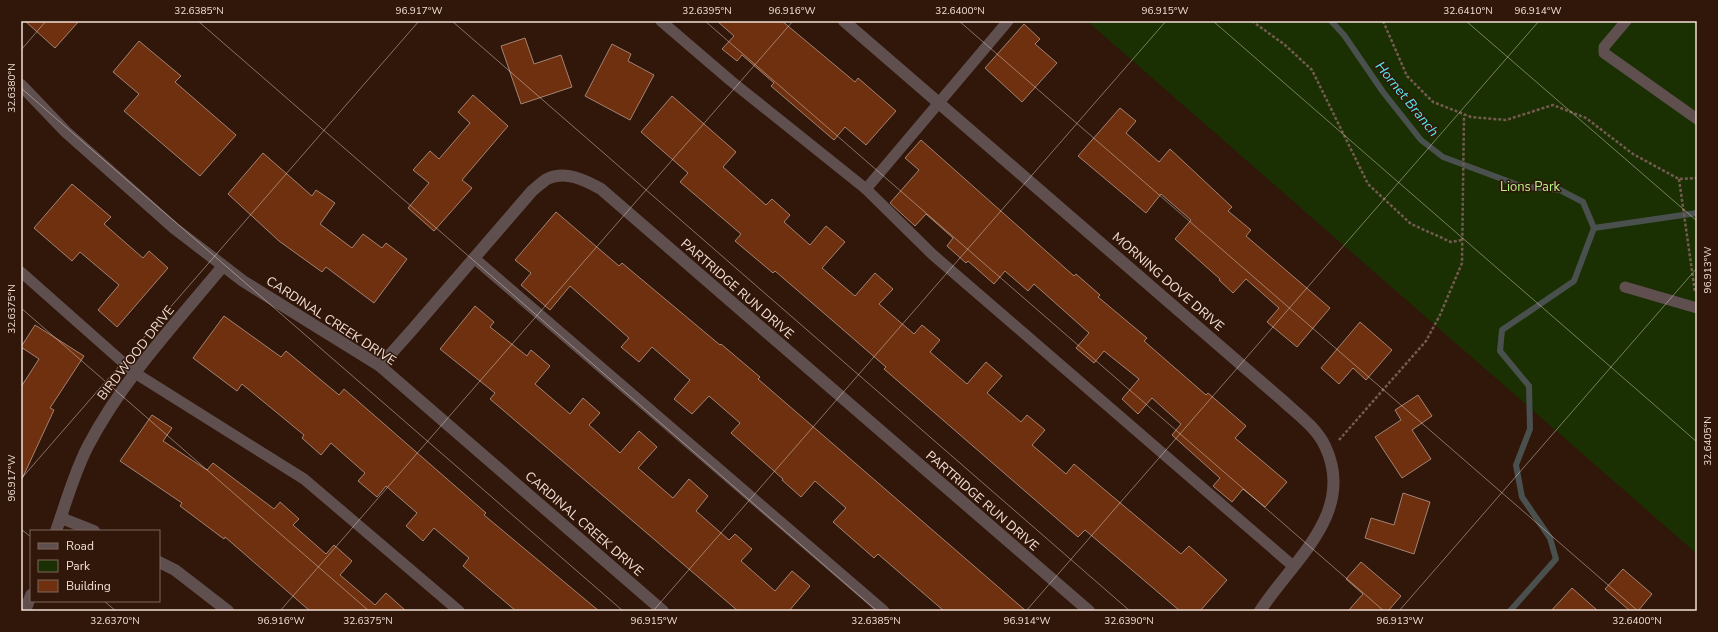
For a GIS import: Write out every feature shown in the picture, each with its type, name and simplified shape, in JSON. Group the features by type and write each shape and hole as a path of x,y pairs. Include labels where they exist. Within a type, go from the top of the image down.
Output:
{"street":[{"name":"MORNING DOVE DRIVE","path":"844,21 1281,399 1308,424 1324,445 1332,470 1334,493 1328,514 1316,536 1260,611"},
{"name":"CARDINAL CREEK DRIVE","path":"21,85 66,132 174,228 223,266 274,301 380,366 663,611"},
{"name":"PARTRIDGE RUN DRIVE","path":"380,366 532,191 548,179 565,176 582,179 601,189 1088,611"},
{"name":"BIRDWOOD DRIVE","path":"56,530 73,481 88,447 113,403 135,372 223,266"},
{"path":"60,518 91,530"},
{"path":"160,562 175,570 228,611"},
{"path":"25,611 30,598"}],"lane":[{"path":"661,21 731,81 866,189 932,254 1293,566"},
{"path":"866,189 1008,21"},
{"path":"1626,21 1604,47 1604,53 1697,119"},
{"path":"474,258 722,469 884,611"},
{"path":"21,272 135,372 304,479 459,611"},
{"path":"1625,287 1697,302"}],"path":[{"path":"1252,21 1285,45 1312,70 1368,184 1411,224 1451,242 1462,240"},
{"path":"1383,21 1407,76 1433,102 1471,117 1506,120 1553,105 1586,118 1634,154 1679,179 1697,178"},
{"path":"1327,454 1426,340 1440,315 1462,263 1464,115"},
{"path":"1679,179 1697,302"}],"green space":[{"name":"Lions Park","path":"1087,21 1697,21 1697,554"}],"building":[{"path":"25,21 79,21 55,48"},
{"path":"717,21 782,21 855,82 858,78 896,111 866,145 845,127 834,140 771,86 774,83 742,55 737,61 722,49 734,36"},
{"path":"1024,24 1040,39 1035,44 1057,63 1022,102 985,68"},
{"path":"525,38 534,64 561,55 572,87 521,104 501,46"},
{"path":"139,41 181,76 175,82 236,135 200,176 124,111 139,94 113,72"},
{"path":"612,44 631,54 628,61 654,75 630,120 585,96"},
{"path":"473,95 508,126 462,180 472,188 434,231 408,208 429,183 413,170 430,151 439,159 470,123 458,112"},
{"path":"672,96 736,152 723,167 766,205 772,199 790,215 784,222 810,245 826,226 845,242 822,268 855,296 875,273 893,289 879,304 914,334 922,325 940,340 930,352 967,384 986,362 1002,376 987,393 1021,422 1027,415 1045,430 1032,445 1066,474 1074,464 1181,554 1189,546 1227,580 1200,611 1180,611 1085,530 1078,537 884,369 886,367 833,321 775,271 773,273 735,241 741,234 680,182 688,173 641,132"},
{"path":"1120,108 1136,121 1126,133 1159,162 1170,149 1232,207 1228,211 1251,230 1246,236 1330,308 1297,347 1267,322 1279,308 1246,279 1233,293 1219,280 1220,279 1175,239 1191,220 1161,194 1146,213 1078,156"},
{"path":"921,140 1074,276 1076,274 1100,295 1098,297 1147,338 1144,341 1206,395 1208,393 1246,426 1235,438 1287,482 1265,507 1243,489 1232,502 1213,486 1220,478 1172,435 1181,424 1152,398 1138,414 1122,399 1139,379 1104,351 1094,363 1076,348 1089,333 1034,284 1028,291 1005,271 994,284 968,261 966,263 947,246 953,238 926,214 915,226 890,203 919,170 905,158"},
{"path":"263,153 312,196 316,190 335,203 320,224 352,248 363,234 382,248 386,243 407,259 374,303 326,267 322,272 279,241 228,194"},
{"path":"72,184 111,217 104,224 143,258 149,251 168,268 117,327 98,310 119,285 80,252 72,261 34,228"},
{"path":"556,212 619,266 622,263 760,377 758,379 1026,611 944,611 878,554 874,558 833,522 846,508 815,481 801,497 782,480 783,479 731,433 740,423 709,396 692,414 674,399 690,380 652,347 639,362 621,347 629,338 570,286 550,310 521,285 531,273 515,260"},
{"path":"475,306 494,322 490,327 527,356 531,350 550,366 535,384 570,414 583,398 600,413 589,425 620,453 639,431 657,447 638,468 673,498 689,479 708,496 696,511 729,540 735,534 752,549 741,561 775,591 792,571 810,586 789,611 738,611 490,399 495,393 440,349"},
{"path":"224,316 281,357 286,351 339,395 344,389 486,513 484,515 599,611 516,611 463,566 469,558 434,528 423,541 406,526 417,513 386,486 377,497 358,481 365,473 331,443 321,455 302,438 304,435 242,384 237,391 193,358"},
{"path":"1360,322 1392,350 1366,380 1353,368 1339,384 1321,368"},
{"path":"35,325 84,356 50,408 54,410 21,481 21,387 39,359 21,347"},
{"path":"1418,395 1432,416 1412,430 1431,459 1402,478 1375,437 1401,420 1395,410"},
{"path":"152,415 172,428 163,441 207,470 213,463 274,509 280,502 299,519 293,525 326,554 334,545 352,561 340,575 375,605 386,593 406,611 310,611 225,537 224,539 180,506 182,503 120,461"},
{"path":"1403,493 1430,502 1414,554 1365,538 1371,518 1394,525"},
{"path":"1361,562 1401,596 1388,611 1348,611 1363,594 1346,579"},
{"path":"1623,569 1652,594 1638,611 1630,611 1605,589"},
{"path":"1572,588 1598,611 1551,611"}],"waterway":[{"name":"Hornet Branch","path":"1331,21 1344,35 1383,92 1421,140 1443,157 1521,186 1560,190 1583,202 1594,228 1574,281 1502,330 1500,351 1529,386 1530,429 1516,465 1522,497 1550,538 1556,559 1510,611"},
{"path":"1594,228 1697,213"}]}
